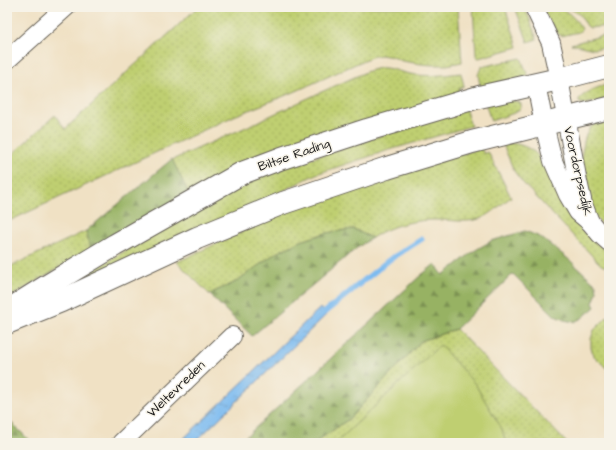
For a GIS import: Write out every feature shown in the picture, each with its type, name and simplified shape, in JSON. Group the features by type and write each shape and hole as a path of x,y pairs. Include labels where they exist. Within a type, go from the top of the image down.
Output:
{"main road":[{"name":"Biltse Rading","path":"7,311 115,245 242,173 367,130 479,97 609,66"},
{"path":"7,323 61,301 196,238 283,203 430,154 486,138 609,108"}],"street":[{"path":"7,60 66,7"},
{"name":"Voordorpsedijk","path":"534,7 551,43 559,79 572,156 583,204 590,222"},
{"name":"Voordorpsedijk","path":"536,84 544,124 554,161 568,195 578,212 609,242"},
{"name":"Weltevreden","path":"121,443 232,336"}],"green space":[{"path":"198,7 458,7 462,62 447,65 432,65 402,61 393,57 381,55 371,57 294,92 234,116 7,222 7,159 55,115 65,129"},
{"path":"473,7 505,7 518,47 479,58 477,57"},
{"path":"515,7 525,7 537,39 528,42"},
{"path":"542,7 559,8 567,12 574,18 582,29 579,32 561,36 552,26"},
{"path":"567,7 609,7 609,26 590,28 579,14"},
{"path":"601,36 609,36 609,47 594,49 571,44"},
{"path":"521,58 528,76 481,90 478,75 481,67"},
{"path":"379,68 387,68 410,74 423,75 461,73 464,86 459,88 461,96 188,192 172,160 368,71"},
{"path":"609,84 609,99 584,104 579,102 579,99 582,96 597,88"},
{"path":"503,100 519,102 521,104 521,108 514,113 491,121 485,103"},
{"path":"465,108 471,126 386,151 316,174 261,202 53,294 242,181"},
{"path":"609,115 609,231 592,214 581,158 585,137 590,128 600,119"},
{"path":"502,142 526,147 541,159 551,176 568,214 587,235 609,252 609,268 601,265 523,183 514,171"},
{"path":"481,148 484,154 488,152 511,197 483,218 469,221 431,220 413,222 395,226 372,238 353,229 326,233 301,241 276,253 234,283 209,294 177,262 297,206"},
{"path":"172,159 188,192 91,249 86,231"},
{"path":"353,229 372,238 358,247 252,336 209,294 234,283 276,253 301,241 326,233"},
{"path":"86,231 91,249 7,299 7,268"},
{"path":"525,231 540,237 566,257 596,284 597,292 593,303 595,307 582,318 574,322 555,316 513,274 456,329 421,341 349,419 314,443 239,443 420,276 435,264 443,275 474,251 491,241"},
{"path":"609,315 609,371 594,356 591,348 591,339 594,330"},
{"path":"456,329 567,443 314,443 349,419 421,341"},
{"path":"440,345 475,384 502,429 506,443 336,443"},
{"path":"7,418 32,443 13,443 7,437"}],"water":[{"path":"320,308 326,315 194,443 179,443"}],"waterway":[{"path":"319,317 389,260 422,239"}]}
